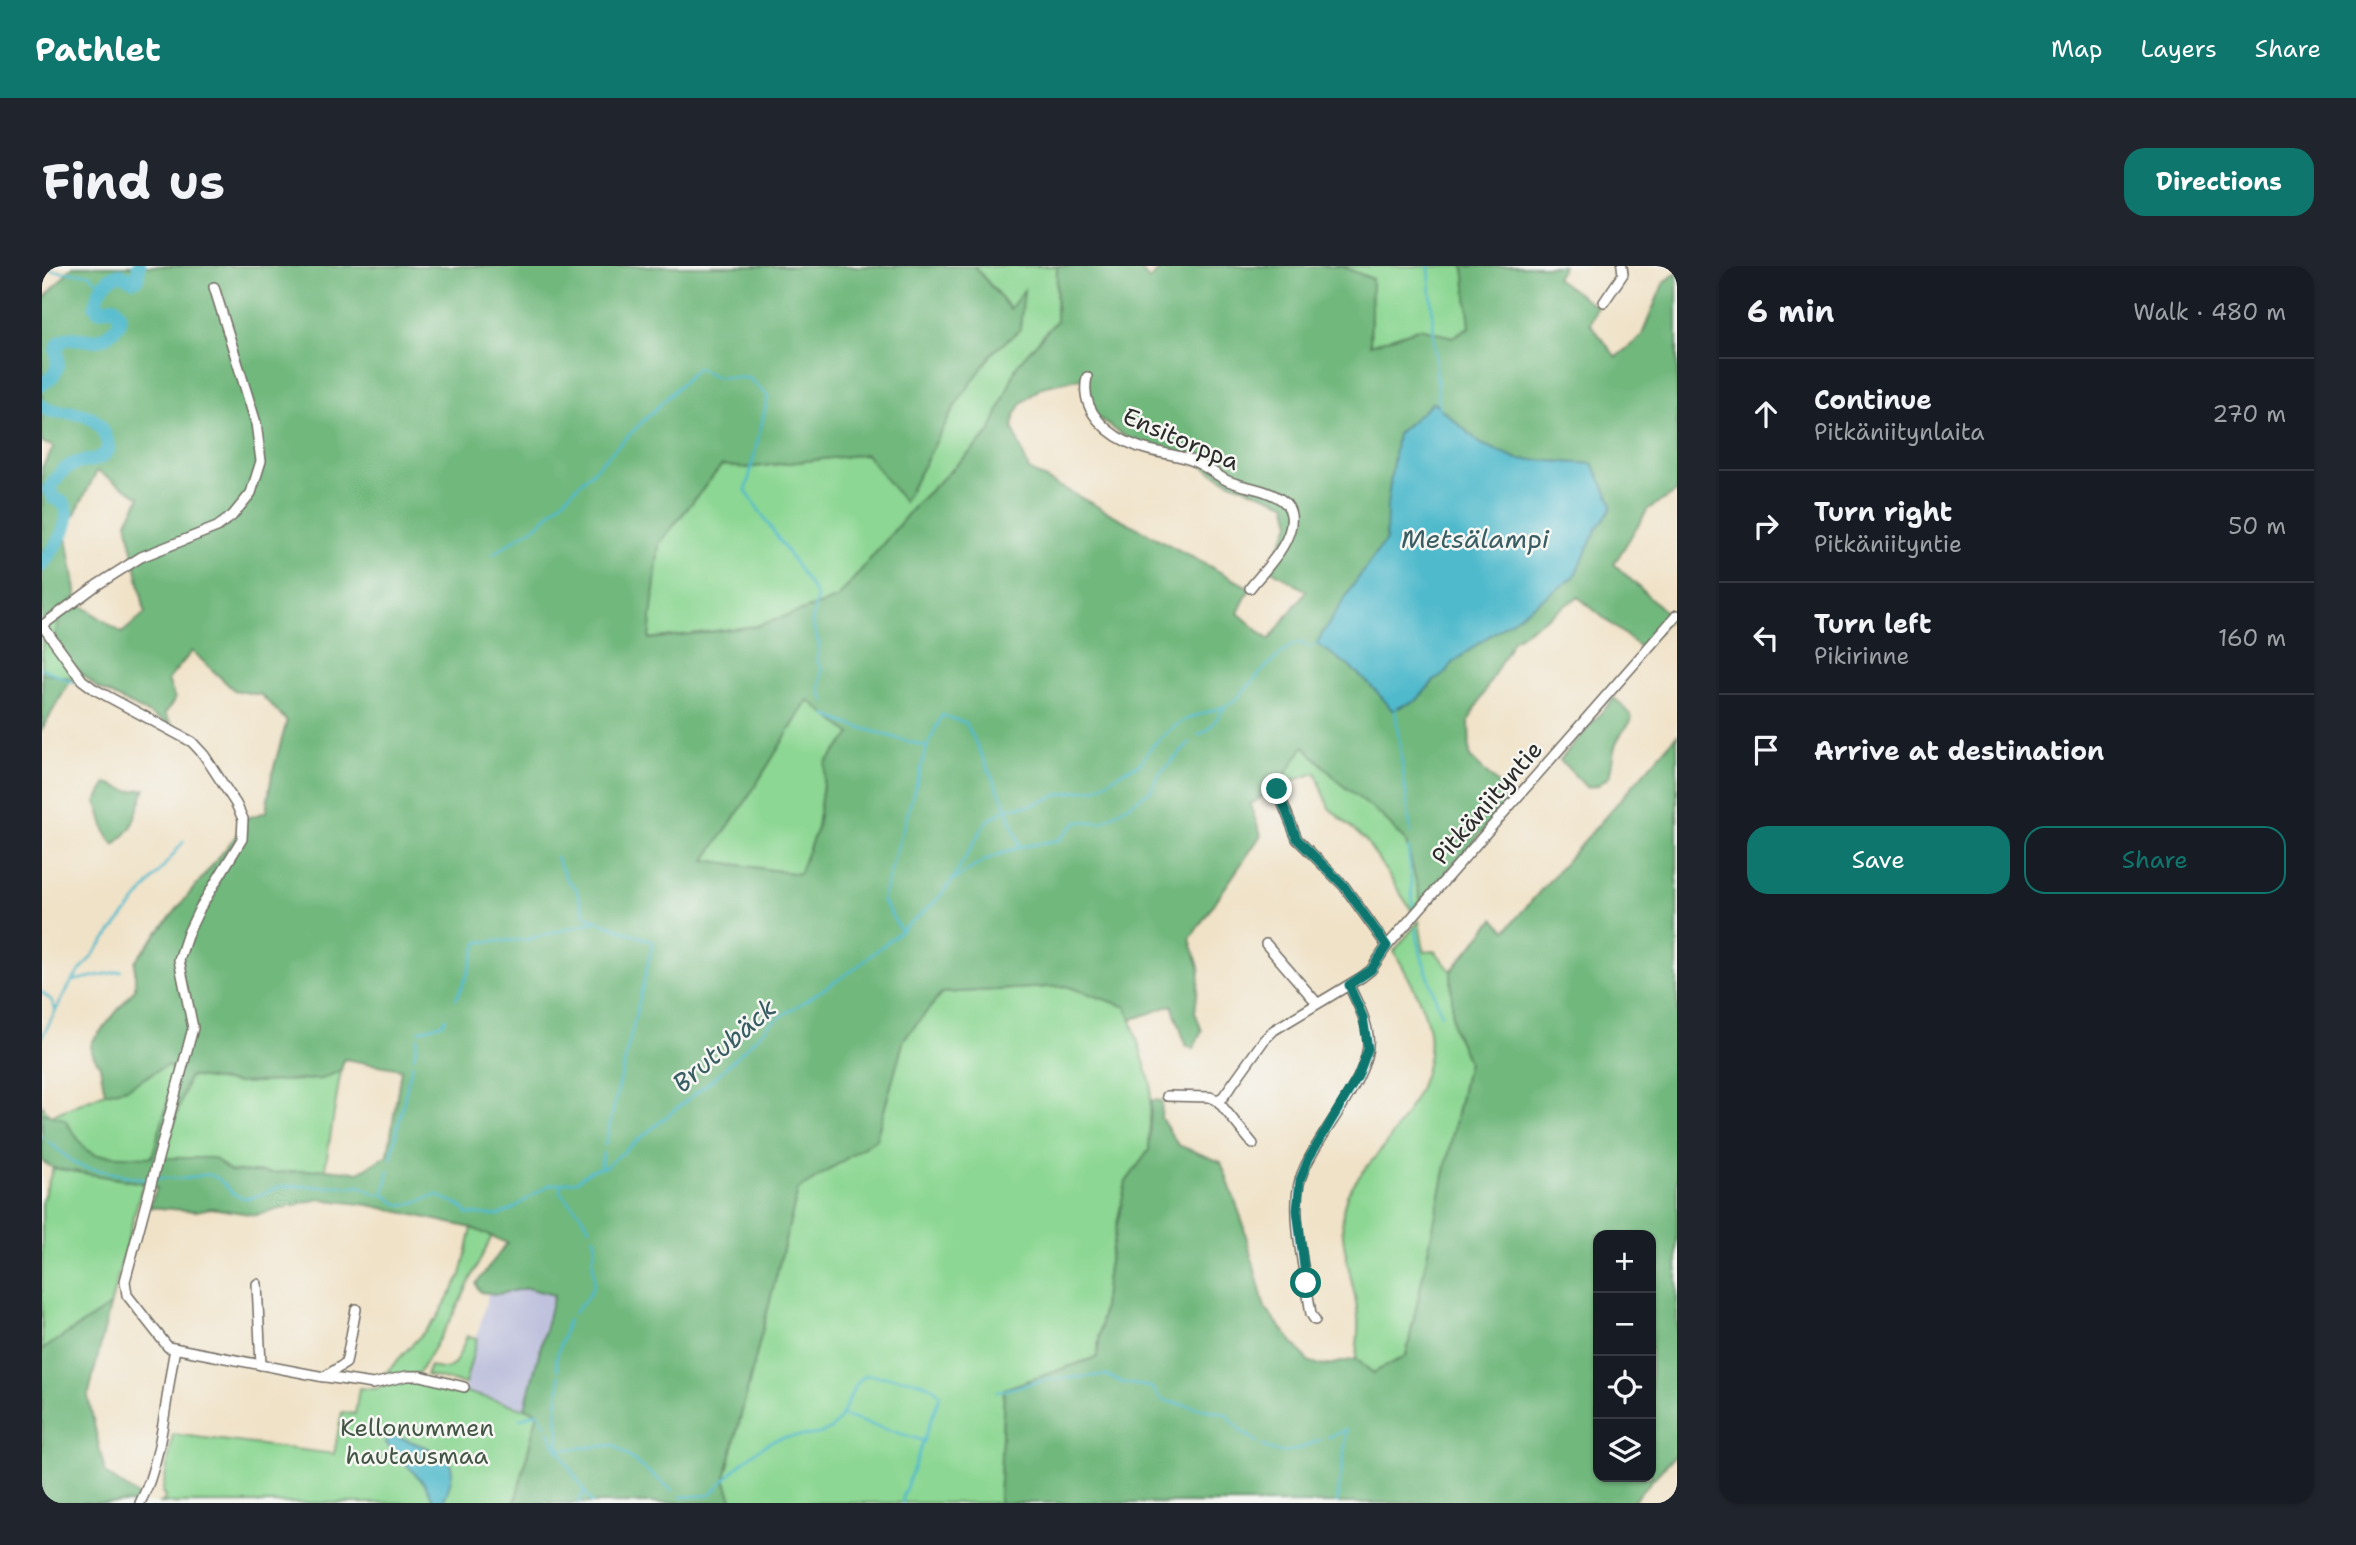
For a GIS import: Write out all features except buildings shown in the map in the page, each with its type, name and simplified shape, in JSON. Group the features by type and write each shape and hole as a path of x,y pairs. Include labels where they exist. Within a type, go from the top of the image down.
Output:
{"street":[{"path":"1604,302 1622,274 1622,266"},
{"path":"214,287 256,423 261,461 251,493 232,516 217,527 141,557 43,625 82,680 192,741 204,755 243,819 242,839 200,908 179,960 193,1028 125,1287 127,1295 163,1341 175,1349 373,1384 407,1376 421,1376 464,1387"},
{"name":"Ensitorppa","path":"1087,377 1090,406 1097,420 1108,430 1140,447 1190,459 1228,481 1275,496 1286,503 1290,512 1288,534 1250,587"},
{"name":"Pitkäniityntie","path":"1217,1100 1223,1097 1246,1063 1274,1030 1371,970 1387,946 1677,615"},
{"path":"1277,789 1297,839 1344,886 1387,946"},
{"path":"1266,944 1317,1003"},
{"path":"1315,1320 1311,1314 1298,1222 1298,1192 1309,1158 1358,1076 1368,1049 1363,1017 1349,985"},
{"path":"1167,1096 1210,1097 1217,1100 1253,1144"},
{"path":"257,1284 261,1365"},
{"path":"324,1377 346,1363 356,1309"},
{"path":"140,1503 149,1486 175,1349"}],"shaded area":[{"path":"527,1288 554,1295 525,1408 463,1391 488,1294"}],"green space":[{"path":"73,266 974,266 1010,309 1024,290 1020,330 994,351 955,406 904,502 866,454 745,468 722,465 659,544 649,639 757,626 837,599 917,503 990,433 1017,365 1056,321 1057,266 1138,266 1149,280 1164,266 1341,266 1372,279 1370,345 1421,328 1452,337 1470,327 1464,266 1563,266 1556,278 1597,307 1590,323 1616,357 1641,337 1663,284 1677,272 1677,492 1648,509 1614,564 1671,617 1642,649 1578,597 1513,640 1469,720 1470,757 1512,798 1421,901 1406,842 1382,816 1341,784 1304,746 1279,785 1250,805 1261,835 1190,939 1200,970 1195,1012 1202,1031 1193,1049 1186,1045 1172,1005 1131,1020 1127,1007 1066,986 942,993 904,1039 876,1139 798,1190 725,1478 733,1503 515,1503 538,1412 525,1408 554,1295 527,1288 498,1294 480,1292 476,1284 507,1243 472,1228 369,1205 319,1199 256,1215 211,1208 196,1211 149,1207 157,1188 143,1183 53,1168 42,1161 42,1113 64,1119 86,1150 96,1155 152,1157 176,1073 167,1065 127,1088 105,1093 100,1066 91,1051 92,1042 135,989 135,961 236,836 244,819 266,812 272,774 287,721 261,695 234,690 192,651 168,680 175,699 165,714 173,726 96,687 72,664 54,638 61,617 78,603 122,633 145,613 127,522 140,497 97,471 66,531 77,597 42,622 42,467 54,447 42,442 42,301","holes":["1087,377 1093,414 1140,447 1201,465 1228,481 1286,503 1291,522 1267,567 1306,591 1269,640 1238,613 1250,588 1029,470 1013,428 1014,417 1022,403 1042,387","1433,402 1481,444 1518,459 1593,464 1611,509 1597,527 1574,577 1476,645 1452,664 1417,700 1393,710 1358,674 1317,644 1354,584 1386,540 1397,434","808,700 851,734 826,763 817,828 799,874 705,860 746,801","344,1059 401,1069 388,1155 359,1172 325,1169 273,1173 230,1171 214,1158 163,1158 189,1076 238,1083 322,1079 341,1070"]},
{"path":"974,266 1057,266 1056,321 1017,366 990,433 917,503 837,599 757,626 648,639 659,544 722,465 745,468 866,454 904,501 955,406 980,368 994,351 1020,330 1023,292 1011,309"},
{"path":"1341,266 1464,266 1470,326 1452,337 1421,328 1370,345 1372,279"},
{"path":"77,597 82,680 42,673 42,622"},
{"path":"42,673 72,678 42,729"},
{"path":"1614,698 1629,713 1631,721 1616,744 1609,777 1598,785 1587,788 1560,760"},
{"path":"808,699 852,734 826,763 817,828 799,874 704,860 746,801"},
{"path":"1677,735 1677,1453 1656,1476 1656,1230 1593,1230 1593,1482 1650,1482 1631,1503 999,1503 1004,1389 1097,1357 1108,1267 1126,1182 1149,1150 1151,1100 1162,1101 1161,1118 1178,1145 1221,1162 1241,1217 1265,1308 1308,1361 1323,1366 1356,1359 1373,1373 1406,1356 1468,1062 1453,1027 1451,971 1494,919 1506,930"},
{"path":"1304,745 1341,784 1382,816 1406,842 1421,901 1412,911 1366,841 1329,808 1316,773 1279,785"},
{"path":"107,783 129,791 145,789 131,828 115,845 108,836 96,802"},
{"path":"1419,921 1424,952 1435,951 1451,971 1453,1027 1468,1062 1406,1356 1373,1373 1356,1359 1358,1316 1346,1256 1343,1209 1354,1184 1404,1117 1426,1069 1429,1035 1426,1018 1416,992 1394,951"},
{"path":"1066,986 1127,1007 1151,1084 1149,1150 1126,1182 1108,1267 1097,1357 1004,1389 999,1503 733,1503 725,1478 798,1190 876,1139 904,1039 942,993"},
{"path":"167,1065 176,1073 152,1158 96,1155 86,1150 64,1119 51,1116 105,1093 127,1088"},
{"path":"341,1070 325,1169 273,1173 229,1171 213,1158 163,1158 189,1076 238,1083 322,1079"},
{"path":"53,1168 143,1183 110,1306 42,1350 42,1201"},
{"path":"472,1228 492,1236 453,1315 419,1373 381,1378 437,1318 461,1275"},
{"path":"110,1306 88,1397 105,1473 138,1496 134,1503 42,1503 42,1350"},
{"path":"467,1336 477,1338 465,1384 426,1375 430,1366 439,1369 451,1367"},
{"name":"Kellonummen hautausmaa","path":"409,1380 422,1380 538,1412 515,1503 158,1503 163,1502 165,1496 162,1494 173,1434 334,1454 342,1412 355,1414 359,1388 374,1389"}],"water":[{"name":"Metsälampi","path":"1433,402 1481,444 1518,459 1593,464 1612,503 1574,577 1476,645 1452,664 1417,700 1392,710 1358,673 1316,644 1386,540 1387,505 1397,434"},
{"path":"389,1434 423,1446 448,1461 452,1475 443,1503 435,1503 425,1484 386,1443"}],"waterway":[{"path":"42,384 51,378 56,370 56,350 59,344 73,338 99,339 119,324 120,315 114,307 98,310 95,306 98,295 106,282 115,276 120,274 137,279 139,266"},
{"path":"1429,266 1439,408"},
{"path":"42,270 90,274 102,288"},
{"path":"493,554 539,524 697,368 716,377 749,378 768,396 746,491 817,596 812,623 819,643 817,660 822,669 820,690 825,701"},
{"path":"42,406 89,417 100,425 109,448 101,457 73,464 65,469 49,490 54,498 64,503 67,519 57,544 42,565"},
{"name":"Brutubäck","path":"157,1178 212,1176 236,1195 245,1198 286,1186 360,1186 375,1194 384,1194 397,1204 407,1205 437,1195 457,1204 468,1214 499,1215 549,1185 577,1181 591,1170 605,1167 719,1074 771,1023 853,970 936,901 952,881 986,822 1007,808 1032,805 1061,794 1098,788 1123,771 1140,764 1152,746 1172,728 1189,718 1235,701 1265,668 1287,649 1295,644 1303,643 1310,647 1316,644"},
{"path":"42,668 74,683"},
{"path":"1199,735 1209,729 1226,706"},
{"path":"1395,709 1411,833"},
{"path":"826,715 927,747 882,900 901,931"},
{"path":"927,747 942,715 966,723 1007,808 1020,846"},
{"path":"952,881 987,859 1020,847 1059,840 1077,822 1102,822 1152,789 1157,776 1190,743"},
{"path":"72,981 184,841"},
{"path":"1408,848 1413,906"},
{"path":"556,857 567,880 576,888 585,915 598,921"},
{"path":"456,999 478,942 525,940 598,921 653,942 605,1145"},
{"path":"1416,929 1421,955 1441,1014"},
{"path":"56,1010 72,981 121,971"},
{"name":"Brutubäck","path":"42,992 51,1000 56,1010 42,1037"},
{"path":"419,1031 443,1023 446,1018"},
{"path":"414,1057 418,1037"},
{"path":"391,1158 412,1064"},
{"name":"Brutubäck","path":"49,1142 74,1163 83,1167 147,1180"},
{"path":"600,1168 603,1153"},
{"path":"384,1194 389,1171"},
{"path":"561,1184 560,1192 590,1228"},
{"path":"574,1313 593,1287 596,1245 594,1237"},
{"path":"558,1370 556,1359 568,1320"},
{"path":"681,1497 711,1495 747,1459 772,1441 829,1430 835,1425 856,1386 866,1375 917,1382 935,1389 940,1395 903,1496 903,1503"},
{"path":"996,1392 1045,1380 1106,1375 1124,1383 1151,1387 1162,1400 1226,1414 1240,1430 1257,1442"},
{"path":"559,1376 558,1450 592,1503"},
{"path":"520,1419 538,1412 546,1426"},
{"path":"840,1415 924,1441"},
{"path":"1328,1437 1347,1430 1337,1503"},
{"path":"549,1432 558,1450 614,1445 673,1491"},
{"path":"1262,1445 1277,1452 1284,1452 1320,1440"},
{"path":"579,1503 583,1493"}],"route":[{"path":"1277,789 1297,839 1344,886 1387,946 1371,970 1349,985 1363,1017 1368,1034 1368,1049 1358,1076 1309,1158 1300,1180 1297,1210 1306,1283"}]}
